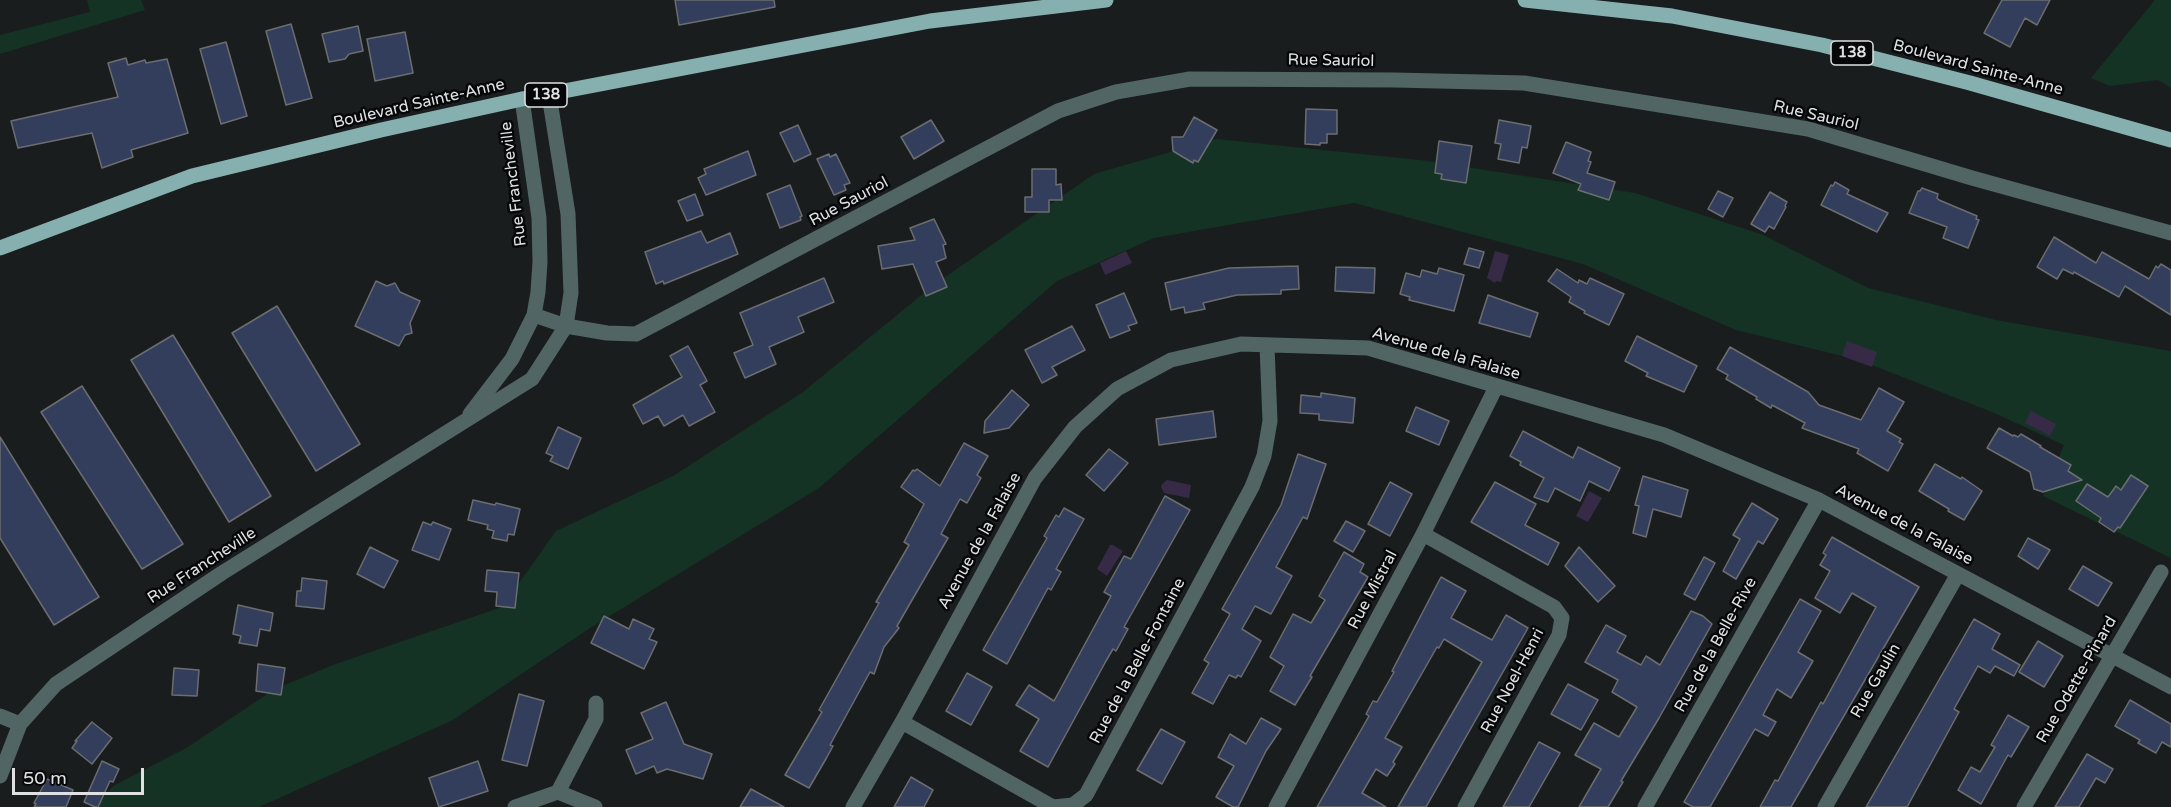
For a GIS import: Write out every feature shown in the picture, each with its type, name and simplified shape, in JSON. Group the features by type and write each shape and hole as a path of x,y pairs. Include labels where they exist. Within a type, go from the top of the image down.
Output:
{"main road":[{"name":"Boulevard Sainte-Anne","path":"0,248 192,176 381,130 522,99 930,21 1106,0"},
{"name":"Boulevard Sainte-Anne","path":"1525,0 1672,16 1822,45 1970,83 2171,140"}],"street":[{"name":"Rue Sauriol","path":"534,315 566,326 607,333 636,334 1058,111 1116,92 1190,80 1524,83 1808,129 2171,234"},
{"name":"Rue Francheville","path":"0,776 20,724 56,684 222,573 532,380 566,326 571,293 568,214 549,95"},
{"name":"Rue Francheville","path":"463,423 512,359 534,315 540,262 539,218 522,99"},
{"name":"Avenue de la Falaise","path":"853,807 1035,478 1075,427 1117,389 1171,360 1241,344 1368,348 1664,435 1818,500 2171,687"},
{"name":"Rue de la Belle-Fontaine","path":"902,722 1053,807 1073,805 1086,795 1247,495 1264,456 1270,421 1267,346"},
{"name":"Rue Mistral","path":"1276,807 1423,534 1496,387"},
{"name":"Rue de la Belle-Rive","path":"1645,807 1818,500"},
{"name":"Rue Noel-Henri","path":"1423,534 1554,607 1562,618 1559,635 1465,807"},
{"name":"Rue Odette-Pinard","path":"2024,807 2161,572"},
{"name":"Rue Gaulin","path":"1825,807 1958,574"},
{"path":"558,792 596,719 596,704"},
{"path":"0,717 20,724"},
{"path":"515,807 558,792 596,807"}],"green space":[{"path":"87,0 141,0 145,10 0,54 0,35 90,12"},
{"path":"2155,0 2171,0 2171,88 2158,80 2110,86 2091,78"},
{"path":"1216,139 1420,160 1635,193 1763,235 1868,288 1996,320 2171,351 2171,558 2043,496 2064,445 1992,412 1859,360 1736,330 1583,264 1354,203 1154,238 1057,281 819,488 590,628 453,720 259,807 90,807 115,785 188,747 275,689 333,665 502,607 556,531 673,476 803,392 935,284 1094,174"}],"shaded area":[{"path":"1126,251 1132,263 1105,275 1100,263"},
{"path":"1495,251 1509,255 1501,282 1496,281 1495,283 1487,278"},
{"path":"1847,341 1877,352 1872,367 1842,356"},
{"path":"2031,411 2056,424 2050,436 2025,423"},
{"path":"1167,480 1191,485 1189,498 1164,493 1161,487"},
{"path":"1589,491 1602,498 1588,522 1576,516"},
{"path":"1110,545 1123,551 1107,576 1097,569"}],"building":[{"path":"675,0 774,0 775,7 679,25"},
{"path":"2002,0 2050,0 2037,25 2025,18 2010,47 1984,33"},
{"path":"291,24 312,98 286,105 266,31"},
{"path":"358,26 363,51 349,54 345,59 329,62 322,34"},
{"path":"405,32 413,73 375,81 367,39"},
{"path":"226,42 247,116 221,124 200,49"},
{"path":"126,58 128,65 145,60 146,63 167,59 188,133 131,150 133,157 102,168 92,133 18,148 11,121 118,97 108,63"},
{"path":"1306,109 1337,110 1337,134 1327,134 1327,143 1305,144"},
{"path":"1194,117 1217,130 1198,162 1194,160 1193,163 1173,151 1172,137 1183,137"},
{"path":"931,120 944,141 914,159 901,137"},
{"path":"1499,120 1531,126 1527,148 1522,147 1519,163 1498,159 1501,144 1495,143"},
{"path":"798,125 811,154 794,162 780,133"},
{"path":"1439,141 1472,146 1466,183 1441,179 1442,174 1435,173"},
{"path":"1566,142 1591,152 1588,161 1591,162 1587,173 1615,182 1609,200 1578,190 1581,184 1553,173"},
{"path":"748,151 756,175 706,195 698,178 706,174 704,169"},
{"path":"829,154 830,157 836,154 850,183 844,185 846,190 834,195 817,159"},
{"path":"1032,169 1056,169 1056,185 1061,184 1062,200 1049,200 1049,212 1025,212 1025,197 1032,197"},
{"path":"1835,182 1849,190 1847,194 1888,213 1877,232 1821,205 1831,185 1833,186"},
{"path":"790,185 802,216 801,220 780,228 767,194"},
{"path":"1922,188 1938,194 1939,200 1977,216 1976,219 1979,220 1968,248 1943,238 1947,227 1909,213 1918,191"},
{"path":"1718,191 1733,198 1723,217 1708,209"},
{"path":"1770,192 1787,202 1774,229 1769,226 1765,232 1751,224"},
{"path":"695,194 703,215 687,221 678,201"},
{"path":"934,219 946,244 943,245 946,258 936,262 947,287 926,296 913,264 882,269 878,246 915,240 910,228"},
{"path":"701,231 707,243 730,233 738,254 664,284 663,281 656,284 645,252"},
{"path":"2054,237 2096,263 2102,252 2149,279 2156,266 2158,268 2161,264 2171,270 2171,315 2125,286 2119,297 2074,272 2073,274 2063,269 2057,279 2037,267"},
{"path":"1469,248 1484,252 1479,268 1464,264"},
{"path":"1298,266 1299,289 1281,290 1281,294 1237,295 1203,303 1205,309 1185,313 1184,307 1171,310 1165,283 1229,268"},
{"path":"1336,267 1375,268 1374,293 1335,291"},
{"path":"1439,268 1464,275 1454,311 1409,300 1410,297 1400,294 1406,273 1420,277 1422,270 1437,274"},
{"path":"1557,269 1578,283 1579,280 1587,284 1590,278 1624,294 1609,325 1584,313 1585,311 1569,302 1571,297 1548,281"},
{"path":"824,278 834,302 798,317 804,332 769,347 776,364 745,378 734,353 753,345 740,313"},
{"path":"376,281 387,286 395,283 400,292 420,301 410,323 412,333 405,335 399,346 355,326"},
{"path":"1124,293 1137,323 1128,326 1130,330 1110,338 1096,305"},
{"path":"1488,295 1538,313 1530,337 1479,323"},
{"path":"277,306 360,444 316,471 232,333"},
{"path":"1072,326 1085,350 1052,367 1057,375 1042,383 1025,350"},
{"path":"173,335 271,496 229,522 131,360"},
{"path":"1637,336 1697,366 1684,392 1646,376 1648,373 1625,361"},
{"path":"688,346 707,381 700,385 715,412 689,426 683,415 664,426 658,416 643,424 633,405 682,377 670,356"},
{"path":"1730,347 1808,392 1819,405 1861,420 1879,388 1904,402 1887,431 1901,439 1899,442 1903,444 1888,471 1857,453 1859,449 1802,428 1805,423 1772,405 1771,408 1726,379 1728,375 1717,369"},
{"path":"82,386 183,544 142,569 41,412"},
{"path":"1012,390 1029,405 1009,428 984,433 985,421"},
{"path":"1321,393 1355,398 1353,423 1319,420 1319,414 1300,413 1301,395 1321,397"},
{"path":"1416,407 1449,421 1439,445 1406,431"},
{"path":"1213,411 1216,437 1159,445 1156,419"},
{"path":"558,427 581,438 568,469 550,461 553,456 546,453"},
{"path":"1999,428 2013,436 2018,437 2021,434 2041,446 2071,465 2068,471 2082,480 2043,492 2034,489 2030,472 1987,448"},
{"path":"1523,431 1573,458 1578,447 1620,468 1609,491 1589,481 1580,501 1555,488 1548,502 1534,497 1544,478 1520,465 1521,462 1510,456"},
{"path":"0,437 99,597 54,625 0,538"},
{"path":"964,443 988,456 977,475 981,478 967,503 960,499 941,534 948,538 897,626 899,628 884,647 874,674 870,672 809,788 785,775 822,712 819,710 909,545 904,542 924,504 901,487 913,470 917,469 940,486"},
{"path":"1109,449 1128,463 1104,491 1086,475"},
{"path":"1298,454 1326,464 1307,519 1303,517 1276,567 1292,576 1271,614 1255,606 1242,629 1261,641 1241,677 1238,675 1236,678 1229,675 1213,704 1192,693 1209,663 1204,660 1230,614 1222,609 1281,505"},
{"path":"1935,464 1961,479 1962,477 1982,491 1964,520 1919,491"},
{"path":"2131,475 2148,486 2120,528 2118,527 2114,532 2099,522 2101,518 2076,501 2087,484 2108,497 2116,486 2121,490"},
{"path":"1643,476 1688,490 1681,517 1653,509 1646,537 1633,533 1639,506 1635,505"},
{"path":"1390,482 1412,494 1390,536 1368,524"},
{"path":"1495,482 1536,504 1525,525 1559,543 1548,565 1471,522"},
{"path":"1165,496 1190,510 1124,627 1128,629 1116,651 1113,649 1048,767 1020,751 1039,719 1016,705 1029,685 1054,701 1111,596 1104,592 1124,556 1131,559"},
{"path":"473,500 520,509 514,535 508,534 507,541 492,538 494,531 487,529 488,525 468,520"},
{"path":"1752,503 1778,519 1763,544 1758,541 1736,579 1723,571 1740,539 1733,535"},
{"path":"1064,508 1084,519 1056,569 1061,572 1051,590 1048,588 1007,664 983,650 1047,538 1044,536 1056,515 1059,517"},
{"path":"1346,521 1365,531 1353,552 1334,541"},
{"path":"423,522 431,525 433,522 451,529 439,560 412,550"},
{"path":"1832,537 1919,587 1791,807 1760,807 1775,780 1778,781 1821,702 1823,704 1876,607 1852,593 1840,613 1815,598 1830,571 1820,565 1826,555 1823,553"},
{"path":"2028,538 2050,550 2038,569 2018,556"},
{"path":"370,547 398,561 384,588 357,574"},
{"path":"1579,547 1615,586 1598,602 1565,566"},
{"path":"1344,552 1364,564 1360,572 1368,577 1295,705 1270,691 1284,666 1270,657 1293,614 1311,623 1325,600 1319,596"},
{"path":"1704,557 1715,563 1695,600 1684,594"},
{"path":"2083,566 2112,583 2098,606 2069,589"},
{"path":"487,570 519,573 515,608 496,606 497,592 485,591"},
{"path":"1441,577 1466,591 1451,618 1492,640 1506,615 1528,628 1426,807 1398,807 1482,662 1444,639 1439,648 1437,647 1385,738 1402,747 1393,762 1395,764 1387,776 1376,769 1362,793 1386,807 1317,807 1369,716 1366,714 1373,701 1377,702 1394,672 1392,671"},
{"path":"302,578 327,581 324,609 296,606 297,591 301,591"},
{"path":"1800,599 1821,611 1798,652 1813,661 1791,698 1777,689 1763,715 1776,722 1768,736 1755,729 1710,807 1693,807 1684,802"},
{"path":"238,605 273,613 270,631 260,629 257,646 239,643 241,636 233,634"},
{"path":"1691,611 1703,616 1712,624 1621,781 1623,782 1608,807 1579,807 1601,769 1575,755 1594,723 1619,737 1637,707 1612,692 1618,680 1585,662 1606,625 1626,636 1617,652 1641,665 1646,656 1660,665"},
{"path":"604,616 629,629 633,619 654,629 649,639 657,642 644,669 591,643"},
{"path":"1974,619 2000,634 1992,649 2020,665 2014,676 1995,666 1990,673 1978,666 1954,709 1959,712 1907,807 1866,807"},
{"path":"2038,641 2063,656 2044,687 2019,672"},
{"path":"258,664 285,668 281,695 256,691"},
{"path":"174,668 199,670 197,696 172,695"},
{"path":"967,673 992,687 971,725 946,711"},
{"path":"1568,684 1598,700 1581,730 1551,714"},
{"path":"519,694 544,701 527,766 502,760"},
{"path":"2130,700 2171,724 2171,747 2162,742 2156,753 2138,743 2140,740 2115,726"},
{"path":"666,702 684,744 712,754 703,779 667,769 657,773 654,766 636,774 626,750 653,739 641,713"},
{"path":"2008,715 2029,727 2011,757 2008,755 1981,804 1958,790 1971,767 1980,772 1995,747 1991,745"},
{"path":"1261,718 1281,729 1266,751 1238,807 1233,807 1216,797 1234,766 1218,757 1230,734 1246,744"},
{"path":"92,722 112,738 92,764 72,748 77,741 75,741"},
{"path":"1161,729 1185,742 1162,784 1137,770"},
{"path":"1539,742 1560,753 1529,807 1503,807"},
{"path":"2087,754 2113,769 2105,783 2096,778 2079,807 2055,807"},
{"path":"102,761 119,769 113,782 110,781 98,807 95,807 84,802"},
{"path":"478,761 488,791 439,807 429,778"},
{"path":"911,777 933,790 924,807 894,807"},
{"path":"47,779 73,790 66,807 34,807"},
{"path":"751,789 784,807 740,807"}]}
